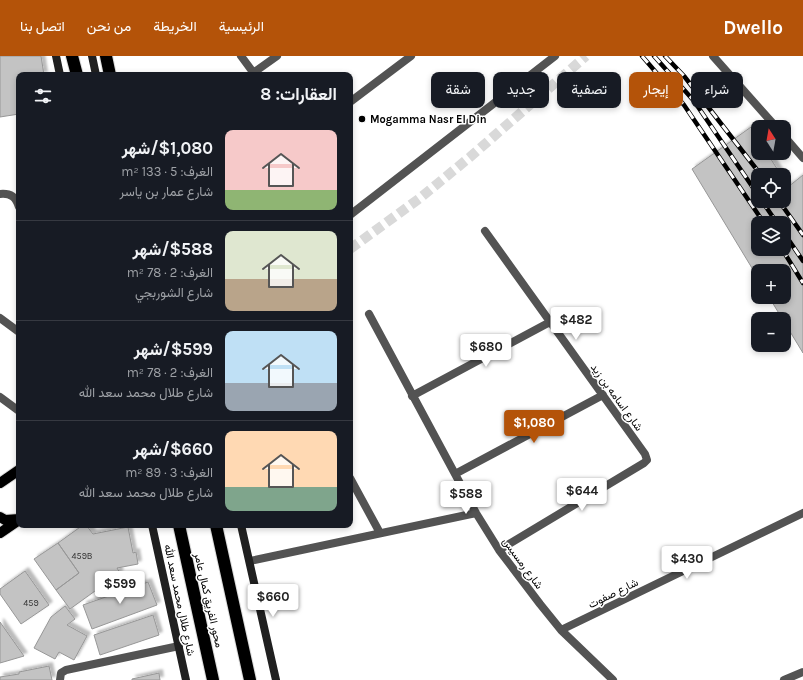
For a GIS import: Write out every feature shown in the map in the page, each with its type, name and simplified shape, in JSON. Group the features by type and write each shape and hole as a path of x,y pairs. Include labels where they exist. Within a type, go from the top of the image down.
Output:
{"highway":[{"path":"72,56 76,72"},
{"path":"106,56 109,72"},
{"name":"محور الفريق كمال عامر","path":"180,528 213,680"},
{"name":"محور الفريق كمال عامر","path":"217,528 250,680"}],"main road":[{"path":"56,56 59,72"},
{"path":"92,56 95,72"},
{"path":"0,483 16,472"},
{"path":"0,517 5,520 16,520"},
{"path":"0,533 16,522"},
{"name":"شارع طلال محمد سعد الله","path":"153,528 186,680"},
{"path":"242,528 276,680"}],"street":[{"path":"241,56 253,72"},
{"path":"257,72 277,56"},
{"path":"353,100 411,56"},
{"path":"353,210 555,56"},
{"path":"713,56 770,120"},
{"path":"791,144 803,158"},
{"path":"0,194 8,194 13,197 16,202"},
{"name":"شارع اسامه بن زيد","path":"485,231 645,454 647,460 499,550"},
{"name":"شارع رمسيس","path":"369,314 476,513 499,550 523,583 561,630 613,680"},
{"path":"1,320 16,330"},
{"path":"412,396 550,322"},
{"path":"455,474 603,395"},
{"path":"0,397 16,409"},
{"path":"353,484 380,533"},
{"path":"250,561 476,513"},
{"name":"شارع صفوت","path":"561,630 803,513"},
{"path":"60,680 61,673 66,670 179,646"},
{"path":"784,680 803,672"}],"building":[{"path":"0,56 41,56 44,72 16,72 16,114 0,117"},
{"path":"751,127 751,160 771,160 777,168 751,168 751,208 791,208 791,185 803,175 803,353 791,333 791,312 778,312 773,304 791,304 791,264 751,264 751,266 692,169"},
{"path":"79,528 88,528 93,534 128,528 133,553 136,552 138,564 117,568 120,573 70,609 56,590 79,573 58,543"},
{"path":"58,543 79,573 56,590 34,559"},
{"path":"25,571 49,605 21,624 0,594 0,589"},
{"path":"148,582 157,605 92,629 83,605"},
{"path":"65,606 75,619 67,625 87,636 74,660 59,652 55,659 34,648 51,617"},
{"path":"153,615 159,635 100,655 94,635"},
{"path":"0,622 24,656 0,663"},
{"path":"49,666 52,680 0,680 0,677 19,674 19,672"},
{"path":"159,673 160,680 132,680 132,679"}],"tunnel":[{"path":"353,247 420,198 470,157 586,56"}],"railway":[{"path":"642,56 684,105 759,216"},
{"path":"654,56 694,101 751,185"},
{"path":"665,56 684,76 756,168"},
{"path":"767,208 772,216"},
{"path":"784,208 803,235"},
{"path":"791,243 803,261"},
{"path":"786,256 803,283"}],"place":[{"name":"Mogamma Nasr El Din","path":"362,119"}]}
